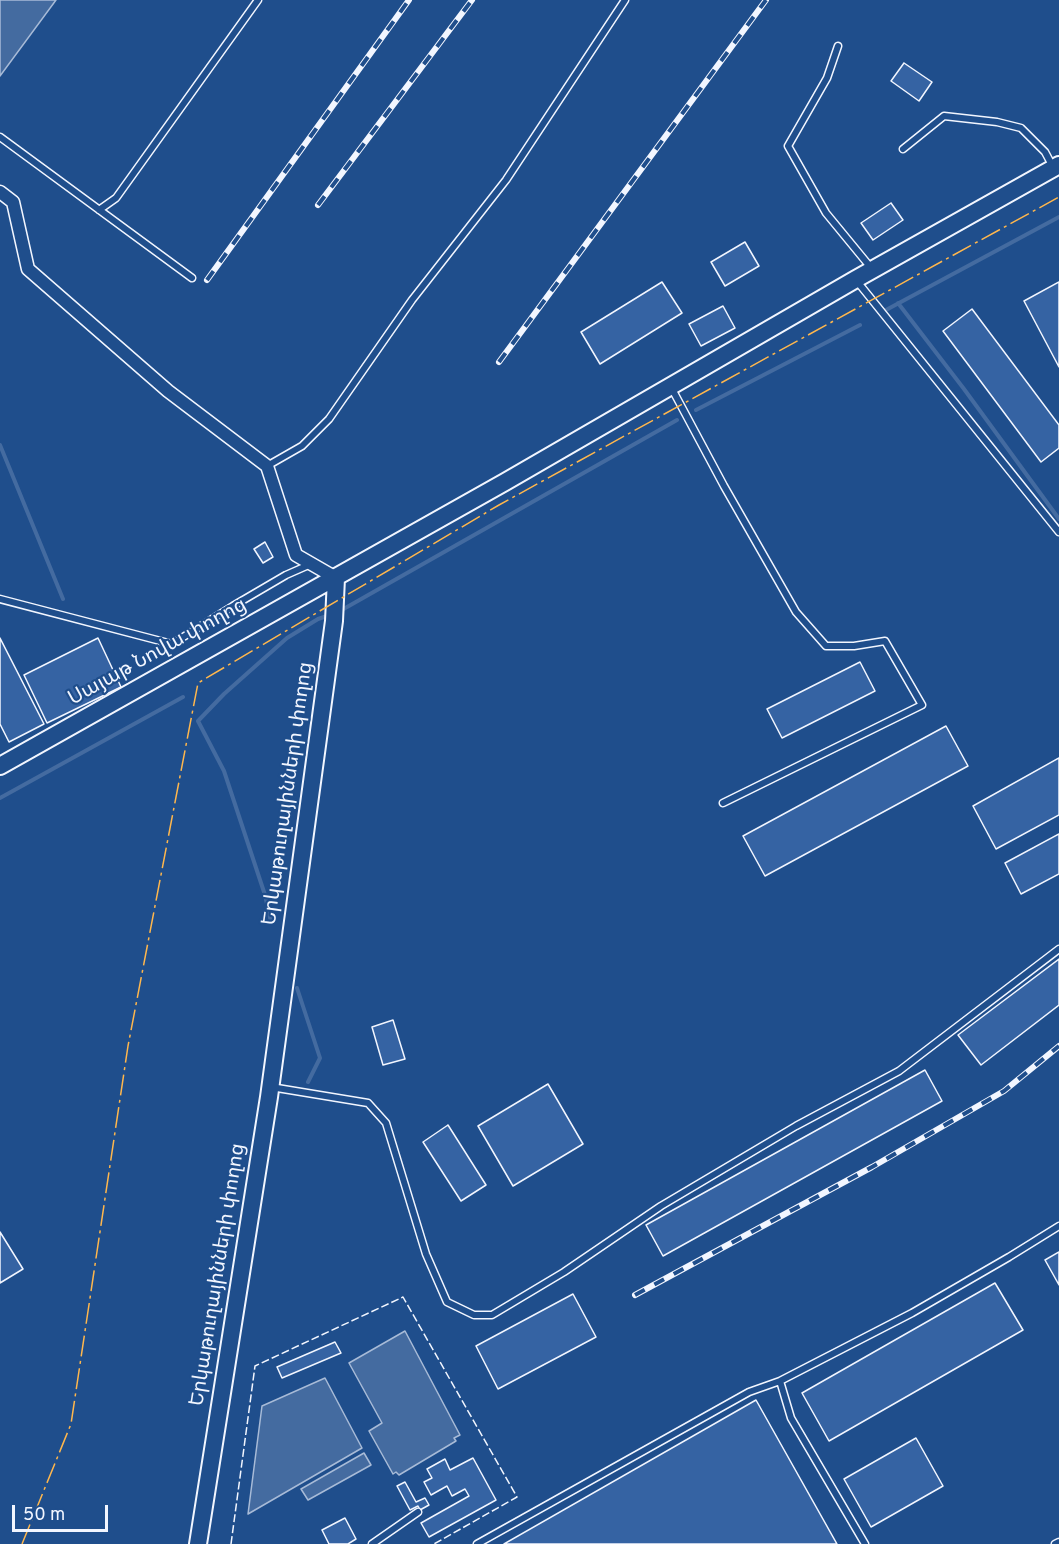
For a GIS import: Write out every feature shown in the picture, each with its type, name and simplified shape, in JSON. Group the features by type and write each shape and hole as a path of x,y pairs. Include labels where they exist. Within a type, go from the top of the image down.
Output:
{"main road":[{"name":"Սայաթ Նովա փողոց","path":"0,766 336,578 1056,166"},
{"name":"Երկաթուղայինների փողոց","path":"198,1544 270,1086 334,621 336,578"}],"street":[{"path":"0,192 13,202 28,269 168,391 267,466 296,555 336,578"}],"lane":[{"path":"99,210 116,198 258,0"},
{"path":"267,466 302,446 329,419 412,300 506,180 625,0"},
{"path":"838,46 826,78 788,146 826,213 872,270"},
{"path":"903,149 944,116 997,122 1021,128 1056,166"},
{"path":"0,137 192,278"},
{"path":"856,279 1059,532"},
{"path":"671,386 724,486 796,612 826,646 854,646 885,641 922,705 723,803"},
{"path":"0,599 172,644 241,601 311,564"},
{"path":"270,1086 368,1103 386,1123 426,1254 447,1302 474,1315 492,1315 564,1272 661,1206 796,1126 899,1071 1059,949"},
{"path":"477,1544 749,1392 780,1381 912,1313 1059,1226"},
{"path":"780,1381 791,1418 866,1544"},
{"path":"372,1544 418,1512"}],"water":[{"path":"0,0 56,0 0,76"},
{"path":"405,1331 460,1435 454,1438 456,1441 399,1475 396,1472 393,1474 369,1431 382,1423 349,1363"},
{"path":"325,1378 362,1448 248,1514 262,1406"},
{"path":"364,1453 371,1465 308,1500 301,1489"}],"building":[{"path":"904,63 932,82 919,101 891,81"},
{"path":"891,203 903,220 873,240 861,223"},
{"path":"745,242 759,266 725,286 711,262"},
{"path":"662,282 682,313 600,364 581,332"},
{"path":"1059,282 1059,367 1024,301"},
{"path":"723,306 735,328 701,346 689,324"},
{"path":"972,309 1059,425 1059,448 1041,462 943,331"},
{"path":"265,542 273,557 263,563 254,549"},
{"path":"0,638 44,724 9,742 0,724"},
{"path":"98,638 121,687 47,723 24,675"},
{"path":"860,662 875,691 782,738 767,709"},
{"path":"946,726 968,766 765,876 743,836"},
{"path":"1059,758 1059,815 996,849 973,806"},
{"path":"1059,834 1059,874 1021,894 1005,863"},
{"path":"1059,959 1059,1005 981,1065 958,1035"},
{"path":"393,1020 405,1059 383,1065 372,1027"},
{"path":"925,1070 942,1101 663,1256 646,1225"},
{"path":"548,1084 583,1144 513,1186 478,1126"},
{"path":"448,1125 486,1185 461,1201 423,1142"},
{"path":"0,1232 23,1269 0,1283"},
{"path":"1059,1252 1059,1285 1045,1260"},
{"path":"995,1283 1023,1330 829,1441 802,1393"},
{"path":"573,1294 596,1337 498,1389 476,1346"},
{"path":"335,1342 341,1353 282,1378 277,1367"},
{"path":"756,1400 837,1544 504,1544"},
{"path":"916,1438 943,1486 871,1527 844,1479"},
{"path":"473,1458 496,1500 429,1537 421,1523 469,1496 465,1489 452,1496 447,1486 431,1495 424,1482 432,1478 427,1469 445,1459 450,1470"},
{"path":"405,1482 416,1502 425,1498 429,1505 420,1510 418,1506 410,1510 397,1486"},
{"path":"345,1518 356,1539 348,1544 329,1544 322,1530"}],"waterway":[{"path":"886,310 1059,217"},
{"path":"898,303 1059,519"},
{"path":"696,410 860,325"},
{"path":"340,611 677,420"},
{"path":"0,445 63,599"},
{"path":"271,922 265,895 224,771 198,721 224,694 287,638 318,619 330,615"},
{"path":"0,798 183,697"},
{"path":"297,988 320,1058 308,1082"}],"railway":[{"path":"207,280 409,0"},
{"path":"318,205 472,0"},
{"path":"499,362 766,0"},
{"path":"635,1295 872,1167 1004,1091 1059,1046"}],"fence":[{"path":"231,1544 255,1366 403,1297 517,1497 434,1544"}],"power":[{"path":"22,1544 71,1424 128,1046 198,683 499,505 1059,197"}]}
